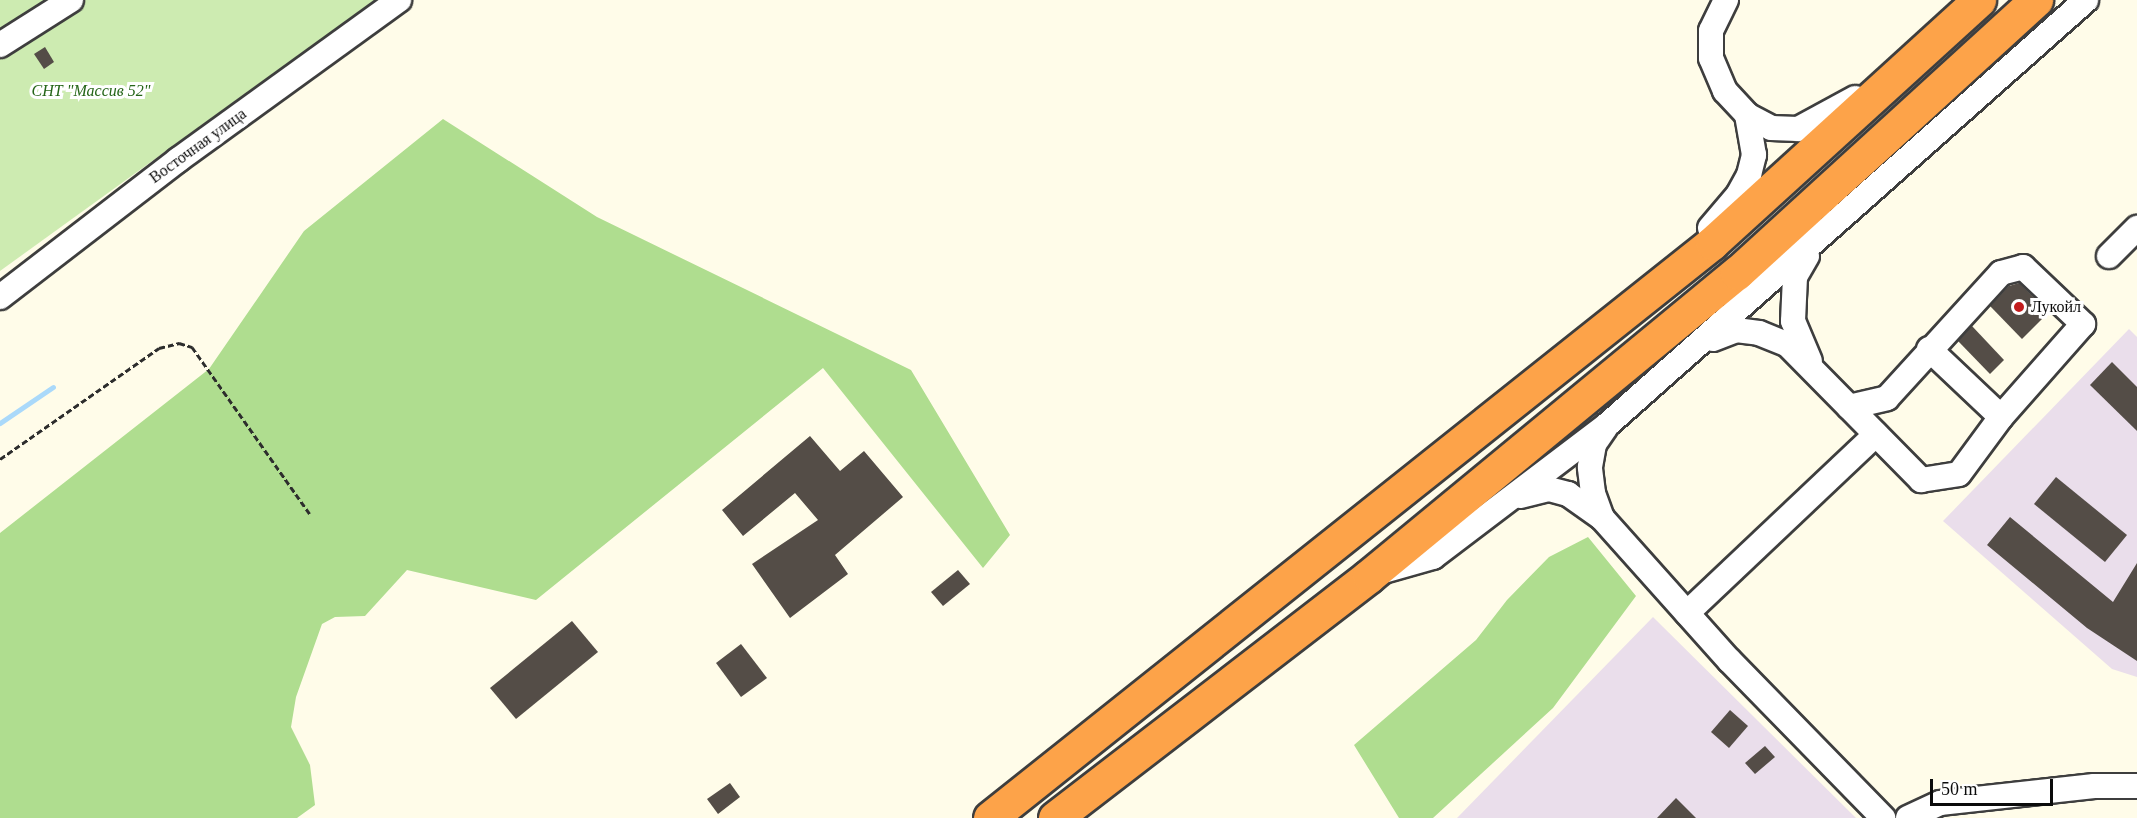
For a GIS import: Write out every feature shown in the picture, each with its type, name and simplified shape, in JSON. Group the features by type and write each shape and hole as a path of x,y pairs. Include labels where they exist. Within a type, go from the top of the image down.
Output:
{"highway":[{"path":"990,818 1721,236 1979,0"},
{"path":"1055,818 1369,576 1737,273 2036,0"}],"street":[{"path":"0,45 71,0"},
{"name":"Восточная улица","path":"0,297 178,160 399,0"},
{"path":"1726,0 1711,31 1711,58 1725,91 1747,115 1771,128 1798,129 1825,117 1917,58"},
{"path":"1369,576 1433,557 1608,424 1701,345 2086,0"},
{"path":"1656,289 1738,195 1754,155 1747,115"},
{"path":"2109,256 2137,228"},
{"path":"1812,246 1795,277 1793,321 1816,371"},
{"path":"1701,345 1736,330 1759,333 1788,345 1816,371 1849,407 1922,480 1959,474 2001,417 2083,324 2023,267 2001,273 1929,349 1887,398 1849,407"},
{"path":"1929,349 2001,417"},
{"path":"1602,518 1593,494 1590,467 1594,444 1608,424"},
{"path":"1687,613 1876,434"},
{"path":"1509,500 1549,489 1568,494 1602,518 1687,613 1883,818"},
{"path":"1908,818 1940,803 2094,786 2137,786"}],"path":[{"path":"0,459 159,348 179,343 192,347 310,514"}],"shaded area":[{"path":"2129,329 2137,337 2137,677 2112,669 1943,521"},
{"path":"1653,617 1856,818 1457,818"}],"green space":[{"name":"СНТ \"Массив 52\"","path":"0,0 375,0 0,271"},
{"path":"443,119 597,217 911,370 1010,535 983,568 823,368 536,600 407,570 365,616 335,617 322,624 296,697 291,727 310,765 315,805 297,818 0,818 0,533 209,369 304,231"},
{"path":"1588,537 1636,596 1553,708 1433,818 1399,818 1354,745 1476,640 1507,600 1549,557"}],"building":[{"path":"45,47 54,62 44,69 34,54"},
{"name":"Лукойл","path":"2019,283 2049,312 2022,339 1990,306 2009,286"},
{"path":"1972,326 2004,360 1990,374 1958,341"},
{"path":"2112,362 2137,387 2137,431 2090,385"},
{"path":"810,436 840,471 864,451 903,497 835,555 848,574 790,618 752,564 818,520 795,493 743,536 722,510"},
{"path":"2056,477 2127,535 2105,562 2034,504"},
{"path":"2010,517 2113,602 2137,563 2137,661 2087,628 1987,545"},
{"path":"958,570 970,584 943,606 931,592"},
{"path":"572,621 598,652 516,719 490,688"},
{"path":"741,644 767,678 741,697 716,663"},
{"path":"1730,710 1748,726 1729,748 1711,732"},
{"path":"1765,746 1775,757 1755,774 1745,763"},
{"path":"730,783 740,797 718,814 707,799"},
{"path":"1676,798 1696,818 1657,818"}],"waterway":[{"path":"0,423 53,387"}],"place":[{"name":"Лукойл","path":"2019,307"}]}
